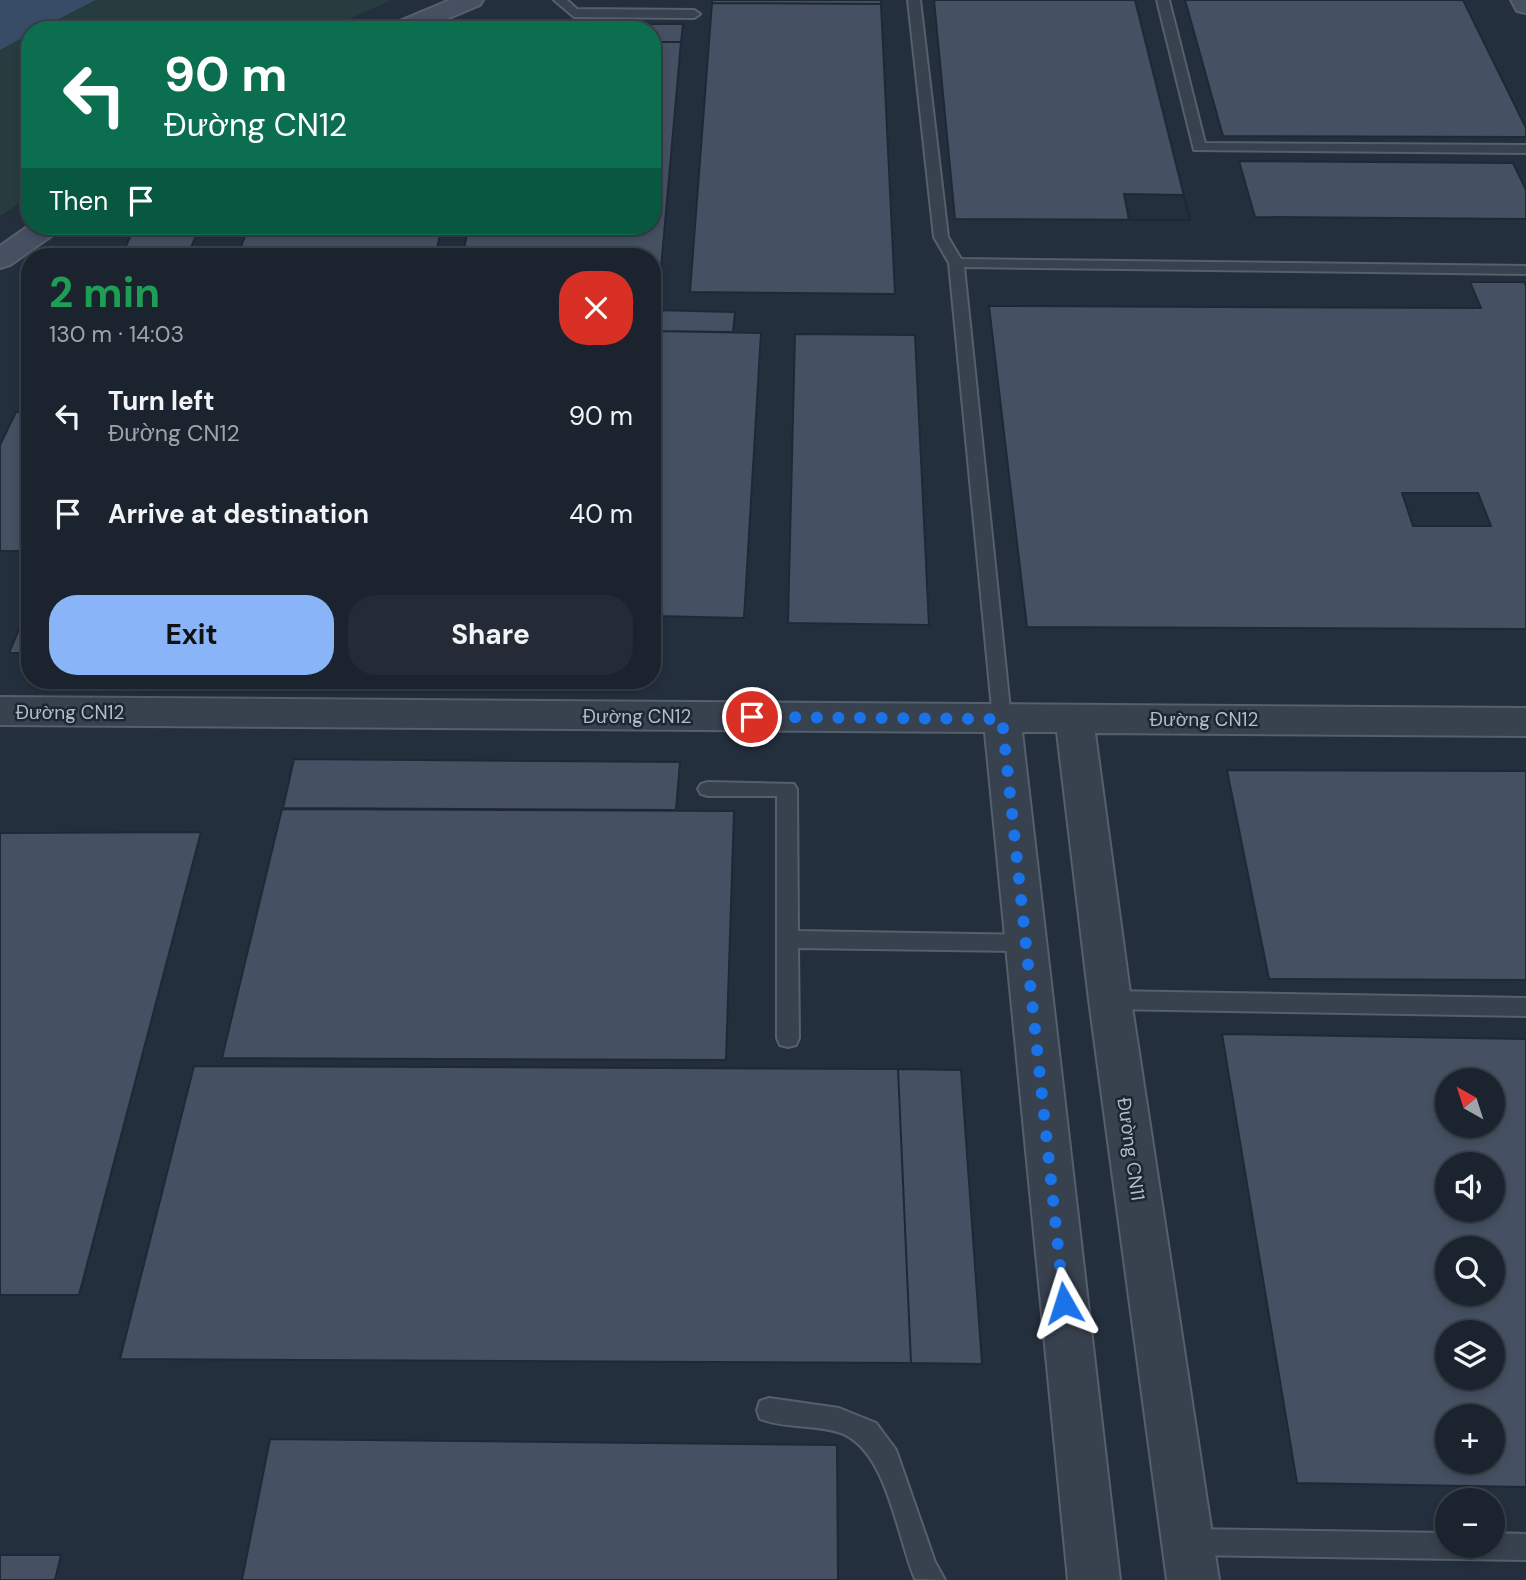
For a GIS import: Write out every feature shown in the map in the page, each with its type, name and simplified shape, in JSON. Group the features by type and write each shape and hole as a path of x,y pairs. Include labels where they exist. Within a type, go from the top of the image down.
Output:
{"street":[{"path":"421,21 471,0"},
{"path":"1523,0 1526,6"},
{"path":"0,259 34,235"},
{"name":"Đường CN12","path":"0,712 1526,722"},
{"name":"Đường CN11","path":"1074,718 1110,1000 1190,1561"},
{"path":"1002,719 1094,1580"}],"lane":[{"path":"560,0 574,13 694,14"},
{"path":"914,0 940,237 956,263 1002,719"},
{"path":"1163,0 1199,147 1526,149"},
{"path":"956,263 1526,270"},
{"path":"708,789 787,789 788,1038"},
{"path":"787,939 1026,943"},
{"path":"1110,1000 1526,1007"},
{"path":"769,1410 839,1420 867,1432 887,1459 924,1570 932,1580"},
{"path":"1190,1561 1526,1547"}],"green space":[{"path":"96,0 391,0 345,21 55,21"},
{"path":"21,39 21,202 0,216 0,50"}],"water":[{"path":"0,0 96,0 55,21 21,21 21,39 0,50"}],"building":[{"path":"712,0 881,0 881,4 712,3"},
{"path":"934,0 1135,0 1190,220 955,219"},
{"path":"1185,0 1463,0 1526,128 1526,137 1223,136"},
{"path":"712,3 881,4 895,294 690,292"},
{"path":"661,24 683,24 681,42 661,42"},
{"path":"661,42 681,42 661,268 661,248 464,248 467,235 661,235"},
{"path":"1239,161 1513,163 1526,190 1526,219 1255,217"},
{"path":"1124,194 1183,195 1190,220 1129,220"},
{"path":"131,235 196,235 191,248 125,248"},
{"path":"246,235 440,235 437,248 241,248"},
{"path":"1470,282 1524,282 1526,286 1526,629 1027,627 989,306 1481,308"},
{"path":"661,310 735,312 733,332 661,331"},
{"path":"661,331 761,333 744,618 661,616"},
{"path":"795,334 915,335 929,625 788,623"},
{"path":"16,412 21,412 21,551 0,551 0,445"},
{"path":"1402,493 1478,493 1491,526 1413,526"},
{"path":"21,624 21,653 9,653"},
{"path":"294,759 680,762 676,810 283,808"},
{"path":"1227,770 1526,771 1526,980 1269,979"},
{"path":"282,809 734,811 726,1060 222,1058"},
{"path":"201,832 79,1295 0,1295 0,833"},
{"path":"1222,1034 1526,1039 1526,1487 1297,1483"},
{"path":"194,1066 898,1069 911,1363 120,1359"},
{"path":"898,1069 961,1070 982,1364 911,1363"},
{"path":"270,1439 837,1445 838,1580 242,1580"},
{"path":"0,1555 61,1555 55,1580 0,1580"}],"route":[{"path":"752,717 1002,719 1064,1303"}]}
